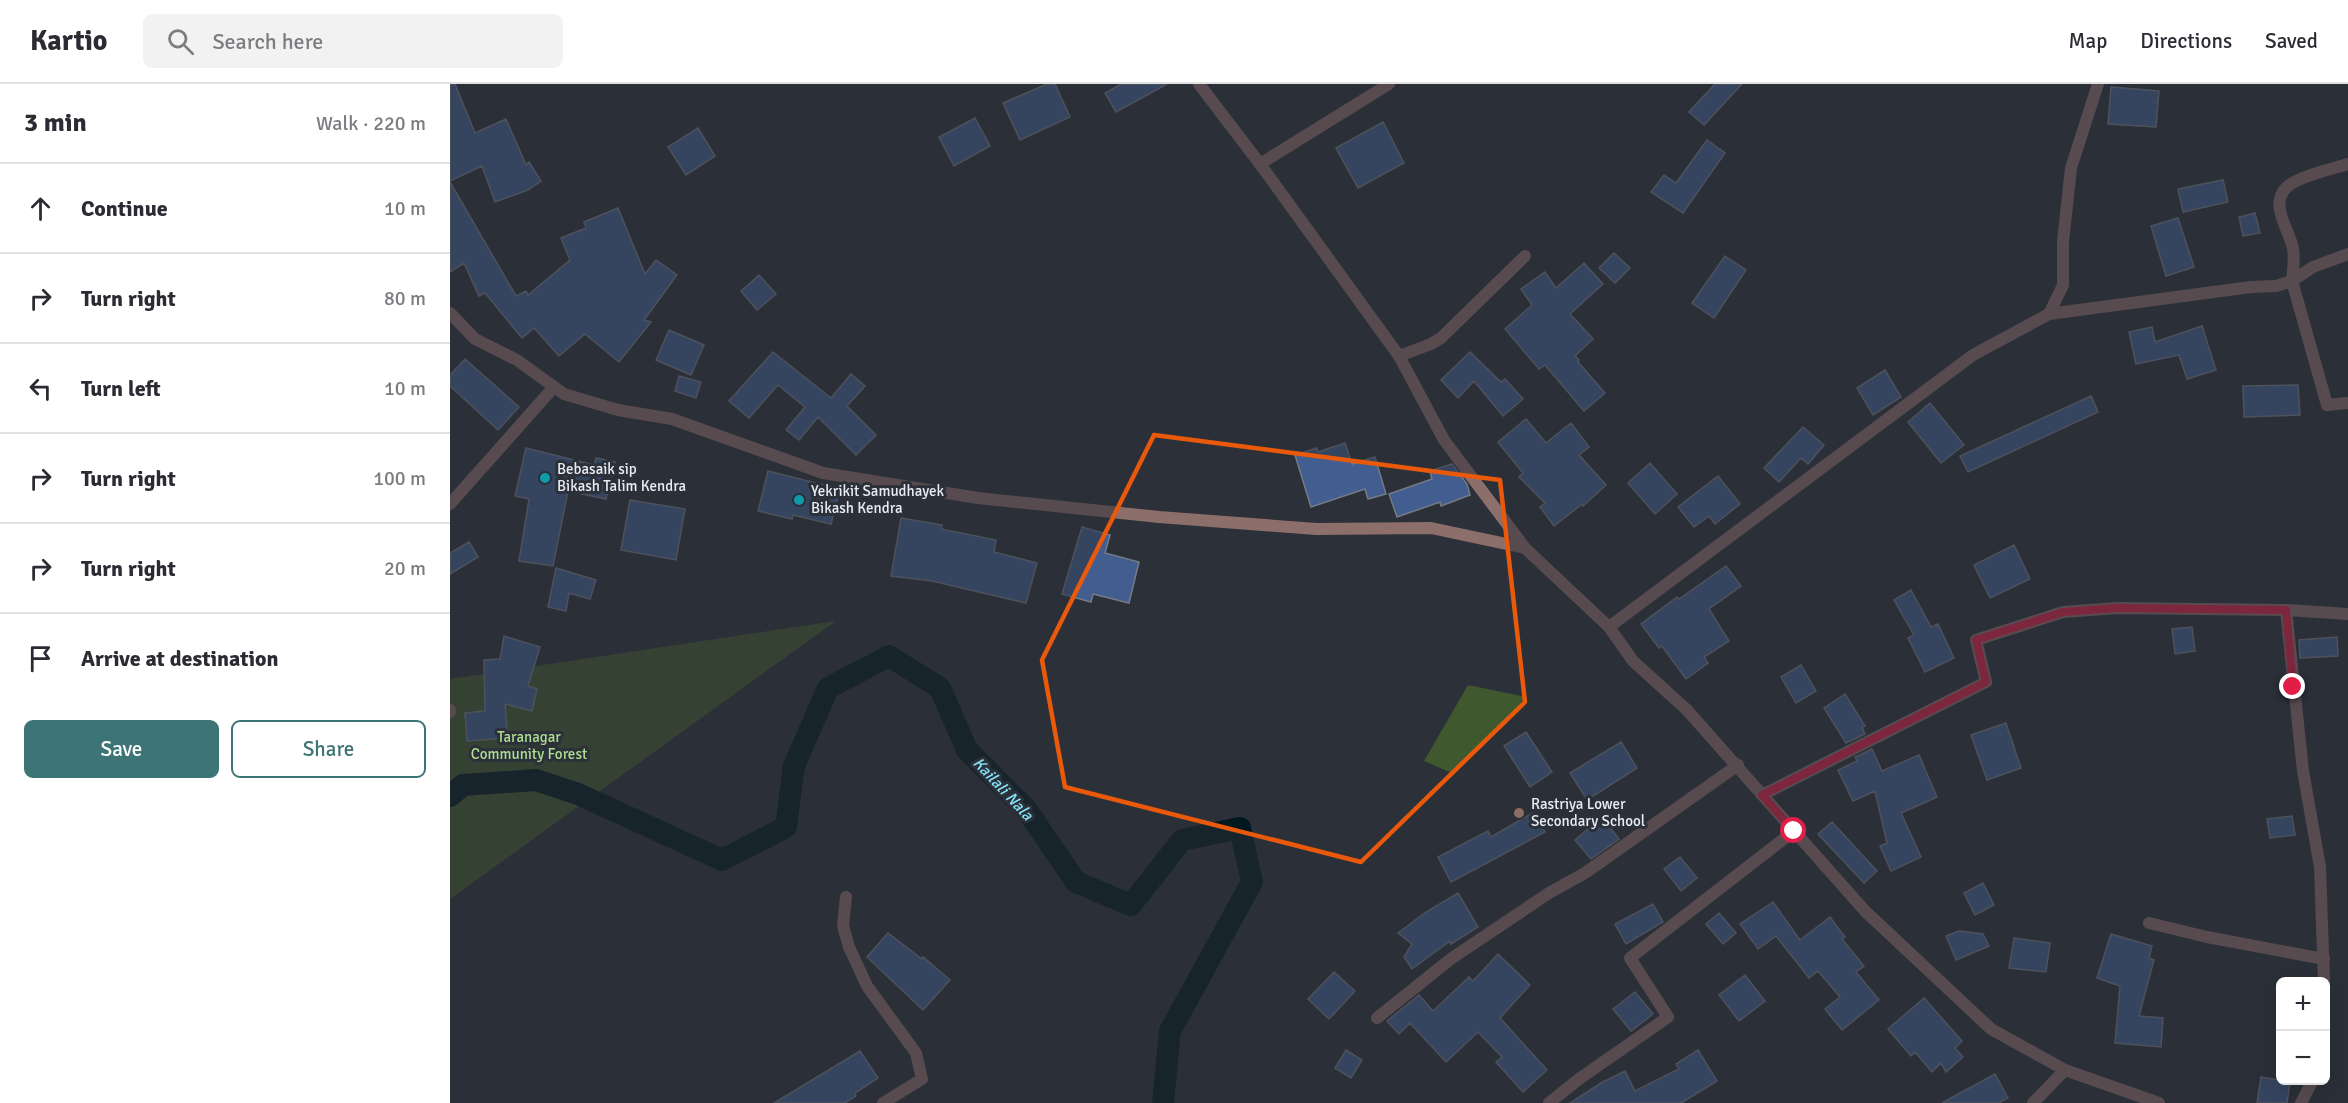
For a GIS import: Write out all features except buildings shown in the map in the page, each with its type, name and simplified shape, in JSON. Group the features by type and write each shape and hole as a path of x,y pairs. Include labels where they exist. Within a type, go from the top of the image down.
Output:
{"street":[{"path":"1199,84 1399,356 1444,440 1525,548 1609,627 1633,661 1687,710 1865,910 1991,1029 2065,1070 2159,1103"},
{"path":"1260,164 1389,84"},
{"path":"2049,315 2062,285 2063,242 2071,168 2098,84"},
{"path":"2348,164 2305,178 2286,187 2280,198 2280,210 2294,249 2292,281 2327,405 2348,403"},
{"path":"1609,627 1973,355 2049,315 2251,287 2276,286 2292,281 2313,267 2348,254"},
{"path":"1399,356 1441,338 1525,256"},
{"path":"450,313 475,339 517,360 564,394 618,410 672,419 824,473 978,498 1159,517 1316,529 1431,528 1525,548"},
{"path":"450,504 554,387"},
{"path":"1762,795 1986,682 1976,640 2063,612 2117,608 2286,610 2348,614"},
{"path":"2286,610 2303,771 2320,867 2324,977"},
{"path":"1377,1018 1452,958 1549,893 1585,873 1738,765"},
{"path":"1549,1103 1579,1079 1668,1017 1630,958 1794,831"},
{"path":"846,897 843,926 849,947 867,986 916,1053 922,1079 883,1103"},
{"path":"2149,923 2207,937 2324,959"},
{"path":"2033,1103 2065,1070"},
{"path":"2301,1103 2310,1085"}],"highlighted area":[{"path":"1154,435 1500,480 1525,702 1361,862 1065,787 1042,660"}],"green space":[{"name":"Taranagar Community Forest","path":"836,621 450,899 450,679"},
{"path":"1468,685 1526,697 1488,741 1454,774 1424,761"}],"waterway":[{"name":"Kailali Nala","path":"450,796 463,785 536,780 578,794 722,860 786,827 794,766 828,688 889,656 940,688 967,750 1026,809 1076,882 1131,905 1182,840 1240,828 1252,882 1170,1031 1163,1103"}],"place":[{"name":"Bebasaik sip Bikash Talim Kendra","path":"545,478"},
{"name":"Yekrikit Samudhayek Bikash Kendra","path":"799,500"},
{"name":"Rastriya Lower Secondary School","path":"1519,813"}],"route":[{"path":"1794,831 1762,795 1986,682 1976,640 2063,612 2117,608 2286,610 2293,687"}]}
